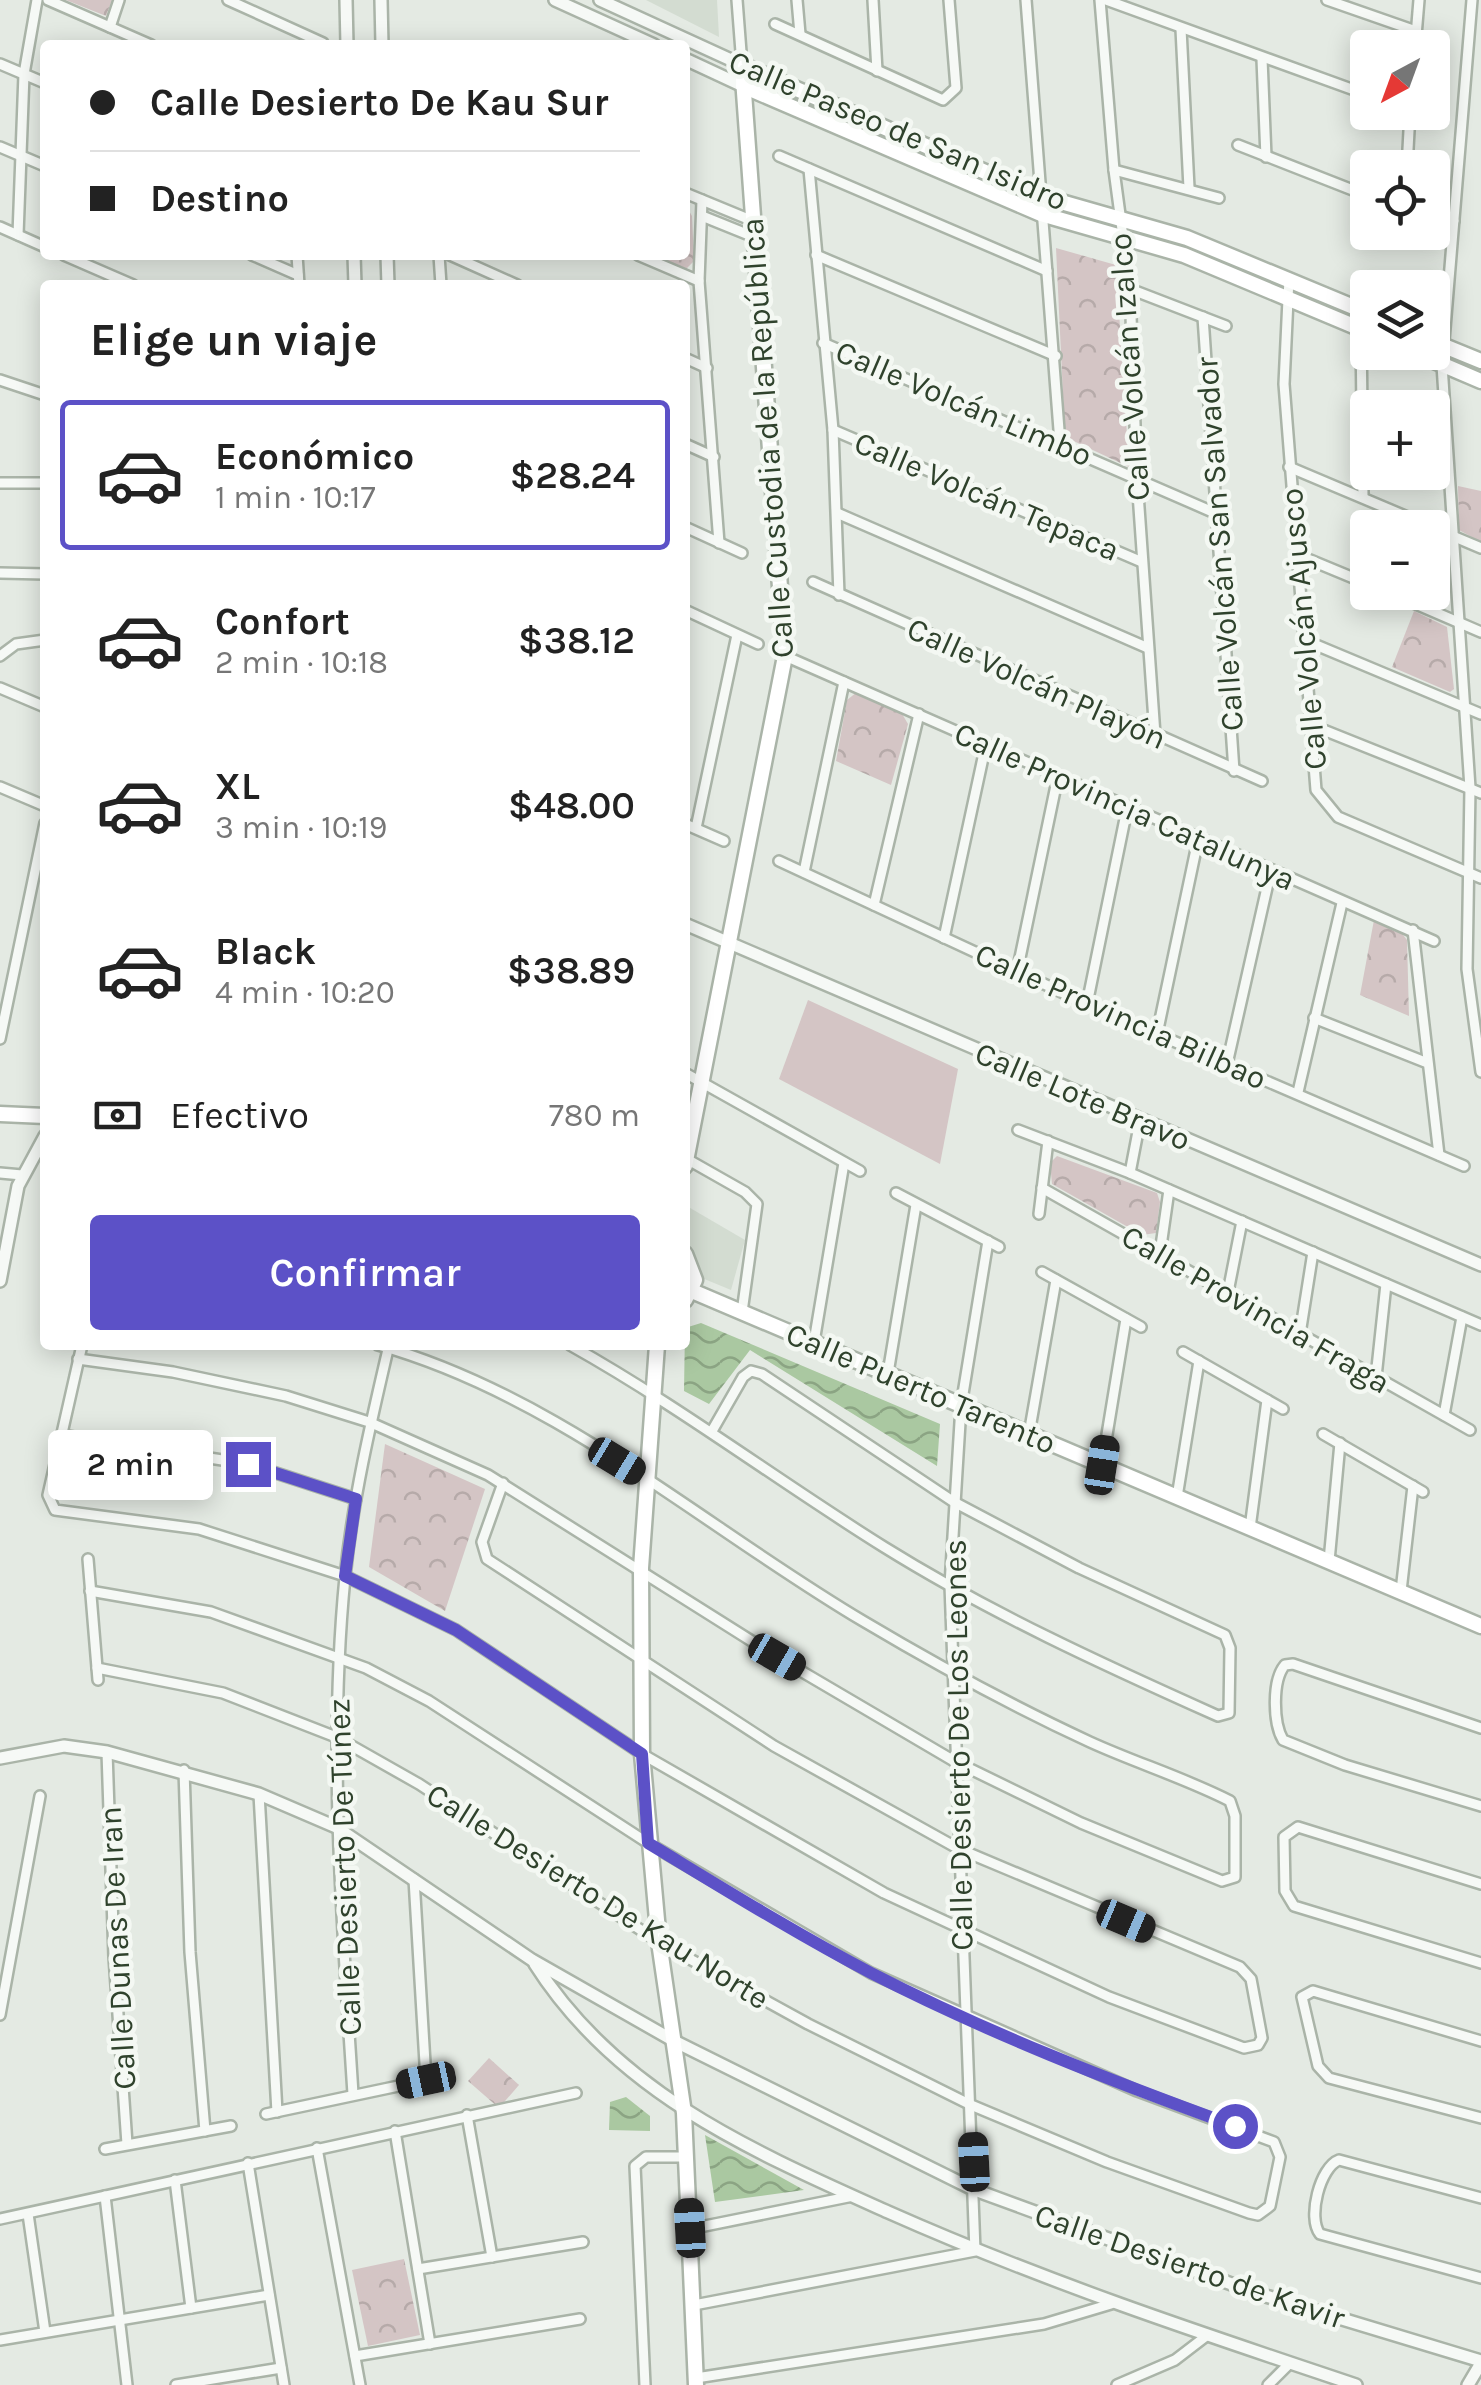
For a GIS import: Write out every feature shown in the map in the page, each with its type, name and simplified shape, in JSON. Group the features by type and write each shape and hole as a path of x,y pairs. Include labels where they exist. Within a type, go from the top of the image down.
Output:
{"main road":[{"name":"Calle Custodia de la República","path":"690,1139 785,656 742,65"},
{"name":"Calle Paseo de San Isidro","path":"742,65 1040,196 1187,238 1350,304"},
{"name":"Calle Paseo de San Isidro","path":"743,86 1040,214 1184,255 1350,325"},
{"path":"1450,348 1481,361"},
{"path":"1450,368 1481,381"},
{"path":"0,1114 40,1116"},
{"path":"690,1262 694,1269 690,1291"},
{"name":"Calle Puerto Tarento","path":"690,1296 742,1312 814,1342 1481,1626"},
{"path":"657,1350 641,1568 642,1754 659,1942 684,2112 696,2381"}],"street":[{"path":"18,235 24,74 38,0"},
{"path":"48,0 140,40"},
{"path":"110,27 119,0"},
{"path":"228,0 316,40"},
{"path":"346,0 347,40"},
{"path":"381,0 382,40"},
{"path":"555,0 643,40"},
{"name":"Calle Paseo de San Isidro","path":"600,0 687,40"},
{"name":"Calle Custodia de la República","path":"737,0 742,65"},
{"path":"797,0 800,34"},
{"path":"873,0 877,70"},
{"path":"775,24 935,99 950,98 956,88 950,0"},
{"path":"1026,0 1060,442"},
{"path":"1103,0 1350,89"},
{"name":"Calle Volcán Izalco","path":"1103,0 1114,170 1130,289 1137,479 1155,735"},
{"path":"1327,0 1410,30"},
{"path":"1416,30 1418,0"},
{"path":"1447,270 1472,0"},
{"path":"1181,28 1189,188"},
{"path":"292,30 292,40"},
{"name":"Calle Paseo de San Isidro","path":"690,41 742,65"},
{"path":"1262,58 1266,157"},
{"name":"Calle Paseo de San Isidro","path":"690,61 743,86"},
{"path":"0,64 40,81"},
{"path":"1238,145 1350,189"},
{"path":"0,147 40,164"},
{"path":"779,156 1047,271"},
{"path":"810,169 833,430 839,594"},
{"path":"1114,170 1219,198"},
{"path":"690,195 753,221"},
{"path":"702,200 699,281 720,543"},
{"path":"702,216 754,238"},
{"path":"1450,219 1454,220"},
{"path":"0,227 40,244"},
{"path":"816,255 1056,356"},
{"path":"76,260 122,280"},
{"path":"261,260 299,280"},
{"path":"461,260 506,280"},
{"path":"650,260 699,281"},
{"name":"Calle Volcán Ajusco","path":"1288,278 1284,384 1316,790 1329,810 1481,878"},
{"name":"Calle Volcán San Salvador","path":"1130,289 1226,326"},
{"name":"Calle Volcán San Salvador","path":"1203,318 1234,771"},
{"name":"Calle Volcán Limbo","path":"823,342 1216,512"},
{"path":"690,360 708,368"},
{"path":"1363,496 1364,370"},
{"path":"1442,370 1470,788 1467,969 1481,1072"},
{"path":"0,380 40,395"},
{"path":"0,390 25,391"},
{"name":"Calle Volcán Tepaca","path":"833,430 1142,562"},
{"path":"690,446 714,457"},
{"path":"1289,467 1481,548"},
{"path":"0,483 40,484"},
{"path":"837,513 1148,648"},
{"path":"690,529 742,553"},
{"path":"1298,555 1350,577"},
{"path":"0,573 40,574"},
{"name":"Calle Volcán Playón","path":"813,582 1262,781"},
{"path":"1430,610 1481,632"},
{"path":"690,612 758,644"},
{"path":"696,828 737,635"},
{"path":"1304,640 1481,714"},
{"path":"0,656 16,644 40,641"},
{"name":"Calle Provincia Catalunya","path":"785,656 1127,809 1434,940"},
{"path":"804,872 844,682"},
{"path":"0,688 40,705"},
{"path":"874,905 919,714"},
{"path":"1311,724 1481,794"},
{"path":"944,938 986,744"},
{"path":"1017,972 1058,776"},
{"path":"0,788 40,804"},
{"path":"1088,1004 1127,809"},
{"path":"690,826 724,841"},
{"path":"1157,1034 1198,840"},
{"path":"0,1039 40,847"},
{"name":"Calle Provincia Bilbao","path":"780,861 1088,1004 1464,1166"},
{"path":"1227,1064 1271,870"},
{"path":"1298,1092 1342,902"},
{"name":"Calle Lote Bravo","path":"690,926 1481,1265"},
{"path":"1413,930 1425,1062 1439,1155"},
{"path":"1314,1018 1425,1062"},
{"path":"690,1076 860,1171"},
{"path":"1130,1173 1140,1120"},
{"path":"1018,1130 1130,1173 1481,1325"},
{"path":"1039,1214 1048,1141"},
{"path":"0,1281 22,1175 40,1144"},
{"path":"814,1342 844,1162"},
{"path":"690,1164 745,1192 757,1204 742,1312"},
{"path":"0,1174 22,1175"},
{"name":"Calle Provincia Fraga","path":"1042,1188 1470,1430"},
{"path":"1160,1253 1169,1190"},
{"path":"896,1193 999,1248"},
{"path":"888,1373 916,1205"},
{"path":"1228,1292 1242,1222"},
{"name":"Calle Desierto De Los Leones","path":"975,2251 950,1671 950,1585 961,1406 988,1241"},
{"path":"1300,1334 1313,1252"},
{"path":"1042,1272 1141,1328"},
{"path":"1029,1434 1056,1280"},
{"path":"1376,1377 1386,1284"},
{"path":"1444,1415 1462,1317"},
{"path":"1102,1465 1126,1319"},
{"path":"81,1350 48,1496 50,1506 100,1518 199,1529 345,1576 456,1630 642,1754 804,1850 962,1932 1124,2004 1252,2050 1262,2038 1250,1979 1240,1967 960,1849 774,1746 487,1559 482,1542 503,1483"},
{"name":"Calle Desierto De Túnez","path":"353,2094 336,1827 336,1737 345,1576 384,1350"},
{"path":"78,1360 229,1382 370,1422 503,1483 777,1657 954,1761 1081,1823 1229,1881 1237,1869 1234,1807 1222,1798 1062,1729 950,1671 778,1570 645,1478 493,1390 395,1350"},
{"path":"579,1350 653,1392 813,1501 950,1585 1105,1666 1224,1717 1232,1708 1230,1648 1225,1635 1079,1568 954,1502 756,1372 743,1377 712,1431"},
{"path":"1183,1352 1282,1409"},
{"path":"1177,1497 1199,1361"},
{"path":"1250,1528 1267,1400"},
{"path":"1323,1434 1423,1492"},
{"path":"61,1435 248,1464 356,1499"},
{"path":"1329,1561 1340,1443"},
{"path":"1400,1592 1413,1486"},
{"path":"88,1559 98,1680"},
{"path":"90,1591 212,1612 340,1656 429,1701 648,1843 810,1939 966,2019"},
{"path":"1481,1728 1293,1664 1285,1665 1276,1677 1278,1725 1283,1740 1345,1765 1481,1806"},
{"name":"Calle Desierto De Kau Norte","path":"96,1668 223,1693 336,1737 419,1784 659,1942 749,1993 971,2105 1106,2162 1258,2215 1270,2206 1279,2147 1268,2138 1136,2091 966,2019"},
{"name":"Calle Desierto de Kavir","path":"0,1758 64,1746 108,1752 260,1794 336,1827 532,1960 676,2042 975,2190 1256,2293 1481,2362"},
{"name":"Calle Dunas De Iran","path":"108,1752 114,1957 127,2144"},
{"path":"184,1770 190,1952 204,2131"},
{"path":"260,1794 272,2113 441,2077"},
{"path":"0,2015 40,1796"},
{"path":"1481,1884 1292,1827 1284,1837 1285,1890 1294,1906 1481,1963"},
{"path":"414,1879 426,2080"},
{"name":"Calle Desierto de Kavir","path":"532,1960 554,1994 597,2043 684,2112 975,2251 1204,2337 1356,2385"},
{"path":"1481,2041 1314,1991 1302,1997 1322,2073 1481,2118"},
{"path":"0,2219 576,2093"},
{"path":"466,2115 492,2257"},
{"path":"105,2149 231,2126"},
{"path":"395,2131 430,2344"},
{"path":"317,2148 360,2385"},
{"path":"644,2385 635,2166 646,2156 686,2157"},
{"path":"248,2162 284,2385"},
{"path":"1481,2198 1351,2162 1330,2164 1314,2220 1320,2234 1481,2278"},
{"path":"175,2180 191,2308"},
{"path":"105,2196 127,2385"},
{"path":"690,2228 853,2196"},
{"path":"28,2214 44,2332"},
{"path":"418,2269 583,2242"},
{"path":"694,2305 975,2251"},
{"path":"0,2340 270,2296"},
{"path":"696,2381 1044,2324 1111,2304"},
{"path":"355,2356 580,2319"},
{"path":"1117,2385 1175,2360 1204,2337"},
{"path":"1468,2385 1481,2362"},
{"path":"1268,2385 1290,2363"},
{"path":"176,2385 281,2368"}],"shaded area":[{"path":"646,0 717,0 719,37"},
{"path":"690,1208 745,1240 731,1290 690,1273"}],"green space":[{"path":"66,0 112,0 106,16"},
{"path":"690,213 694,261 685,270 661,260 690,260"},
{"path":"1056,248 1116,265 1129,467 1065,437"},
{"path":"1458,486 1481,491 1481,542 1459,530"},
{"path":"1414,611 1447,627 1454,689 1450,692 1392,667"},
{"path":"857,692 901,712 908,724 891,785 836,761 847,700"},
{"path":"1374,920 1400,931 1407,940 1409,1016 1360,995"},
{"path":"808,1000 958,1069 940,1164 779,1079"},
{"path":"1057,1156 1157,1193 1160,1202 1156,1233 1142,1235 1052,1184 1050,1163"},
{"path":"385,1444 485,1489 445,1611 369,1567"},
{"path":"489,2058 519,2085 499,2108 468,2081"},
{"path":"404,2259 420,2335 368,2346 352,2270"}],"water":[{"path":"701,1323 940,1424 937,1466 750,1350 709,1404 684,1391 685,1350 690,1350 690,1326"},
{"path":"626,2097 650,2116 650,2131 609,2130 610,2102"},
{"path":"705,2135 804,2190 715,2202"}],"route":[{"path":"248,1464 356,1499 345,1576 456,1630 642,1754 648,1843 871,1973 966,2019 1136,2091 1235,2126"}]}
